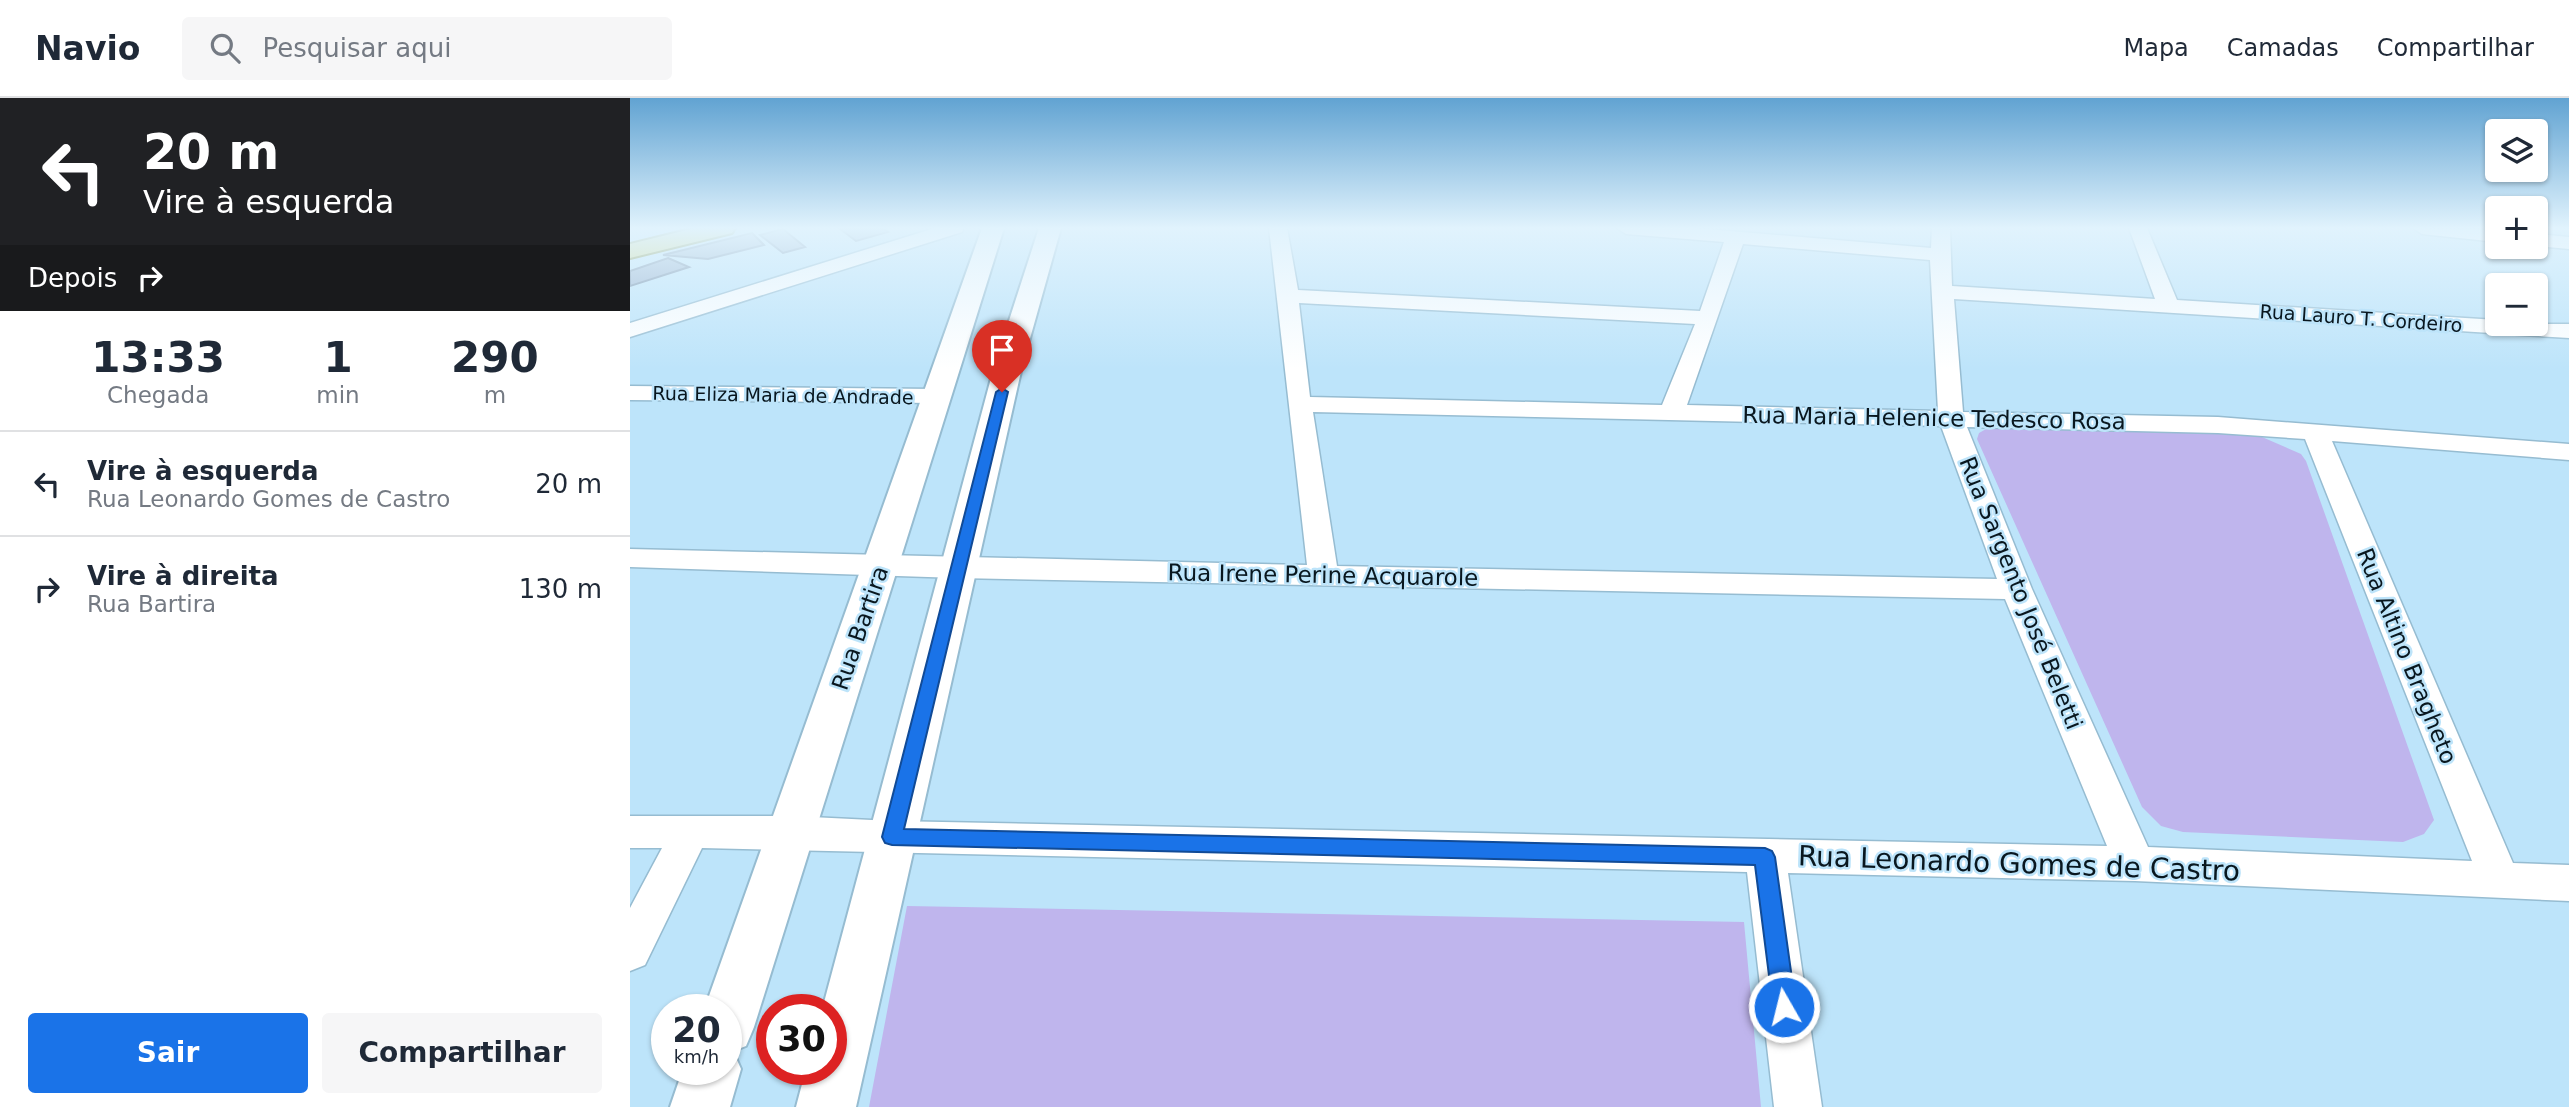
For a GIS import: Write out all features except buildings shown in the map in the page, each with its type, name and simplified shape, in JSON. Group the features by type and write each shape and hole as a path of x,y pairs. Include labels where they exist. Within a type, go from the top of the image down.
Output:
{"street":[{"path":"630,330 805,275"},
{"name":"Rua Bartira","path":"737,994 977,275"},
{"path":"826,1107 1008,367 1038,275"},
{"path":"1285,275 1298,404 1323,575"},
{"path":"1672,412 1723,275"},
{"name":"Rua Sargento José Beletti","path":"1941,275 1951,418 2015,589 2135,864"},
{"path":"2156,275 2168,305"},
{"name":"Rua Lauro T. Cordeiro","path":"1942,292 2569,331"},
{"path":"1288,296 1708,318"},
{"name":"Rua Eliza Maria de Andrade","path":"630,393 936,397"},
{"name":"Rua Maria Helenice Tedesco Rosa","path":"1298,404 2218,425 2569,452"},
{"name":"Rua Altino Bragheto","path":"2315,432 2500,880"},
{"name":"Rua Irene Perine Acquarole","path":"630,558 958,568 2015,589"},
{"name":"Rua Leonardo Gomes de Castro","path":"630,832 791,832 892,837 2135,864 2569,883"},
{"path":"630,951 690,833"},
{"path":"1765,857 1798,1107"},
{"path":"700,1107 707,1085"}],"shaded area":[{"path":"1995,424 2255,434 2301,454 2306,461 2434,820 2424,834 2403,842 2183,832 2161,826 2142,807 1977,439 1979,433"},
{"path":"907,906 1744,922 1761,1107 869,1107"}],"route":[{"path":"1002,392 892,837 1765,857 1784,1007"}]}
